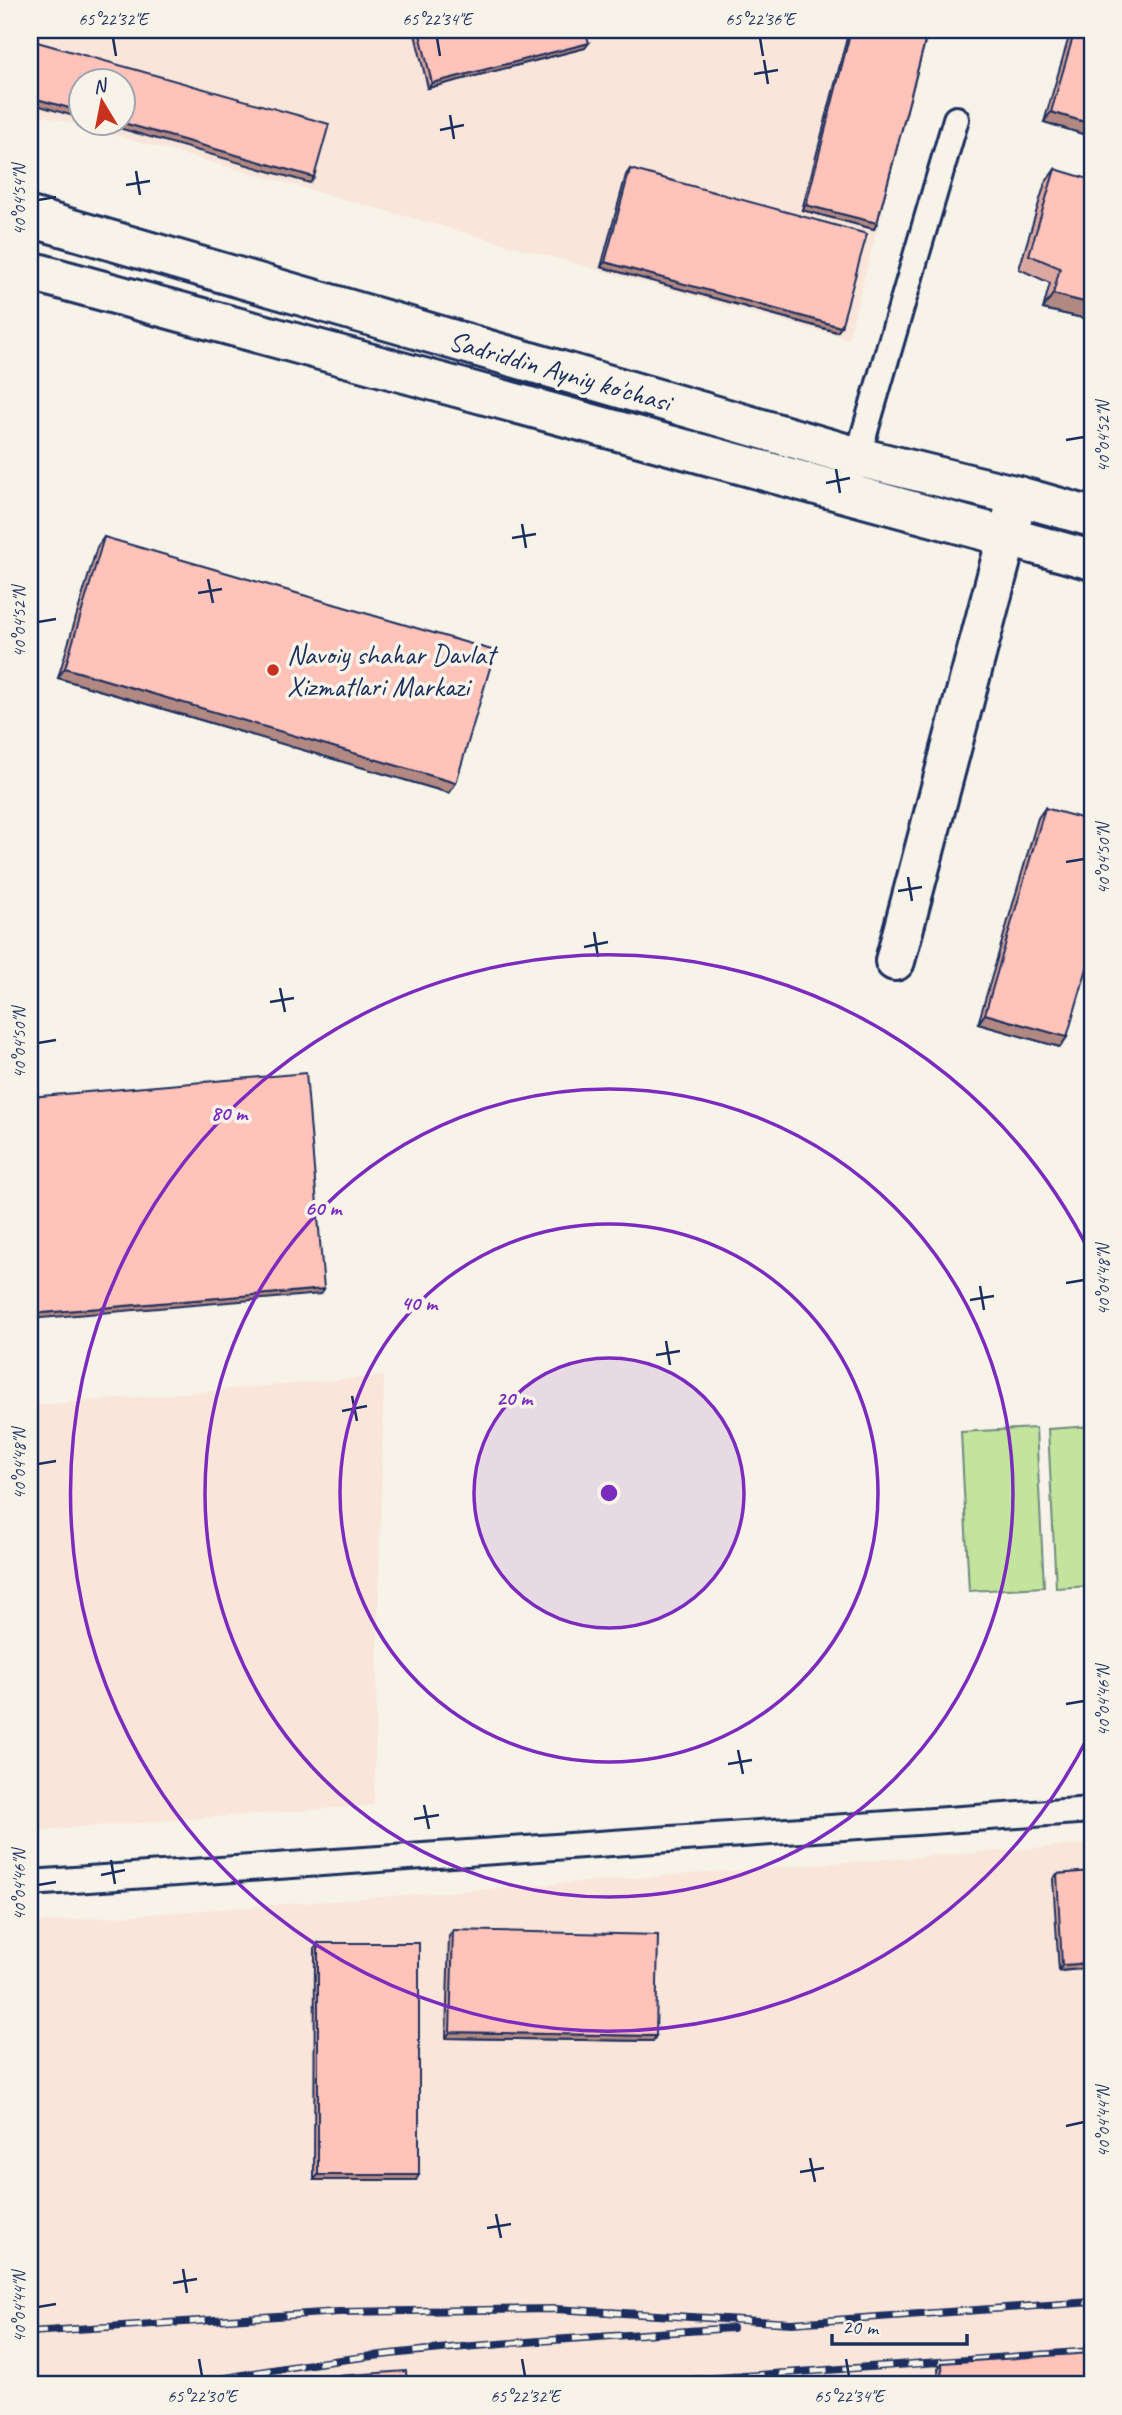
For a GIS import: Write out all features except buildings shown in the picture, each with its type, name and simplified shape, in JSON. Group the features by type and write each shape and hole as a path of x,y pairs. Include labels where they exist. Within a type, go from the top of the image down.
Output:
{"main road":[{"name":"Sadriddin Ayniy ko'chasi","path":"30,217 858,457 1092,517"},
{"name":"Sadriddin Ayniy ko'chasi","path":"30,271 1092,560"},
{"path":"895,961 1017,496"}],"lane":[{"path":"848,494 956,119"},
{"path":"30,1883 1092,1810"}],"shaded area":[{"path":"30,30 930,30 848,339 116,136 136,136 136,66 66,66 66,122 30,112"},
{"path":"384,1376 374,1805 30,1831 30,1406"},
{"path":"1092,1844 1092,2385 30,2385 30,1923"}],"green space":[{"path":"1092,1426 1092,1586 1056,1588 1048,1429"},
{"path":"1036,1428 1044,1587 969,1591 961,1432"}],"railway":[{"path":"30,2332 338,2312 555,2309 792,2323 1092,2302"},
{"path":"192,2385 259,2372 393,2354 732,2328"},
{"path":"620,2385 1092,2351"}],"place":[{"name":"Navoiy shahar Davlat Xizmatlari Markazi","path":"273,670"}]}
